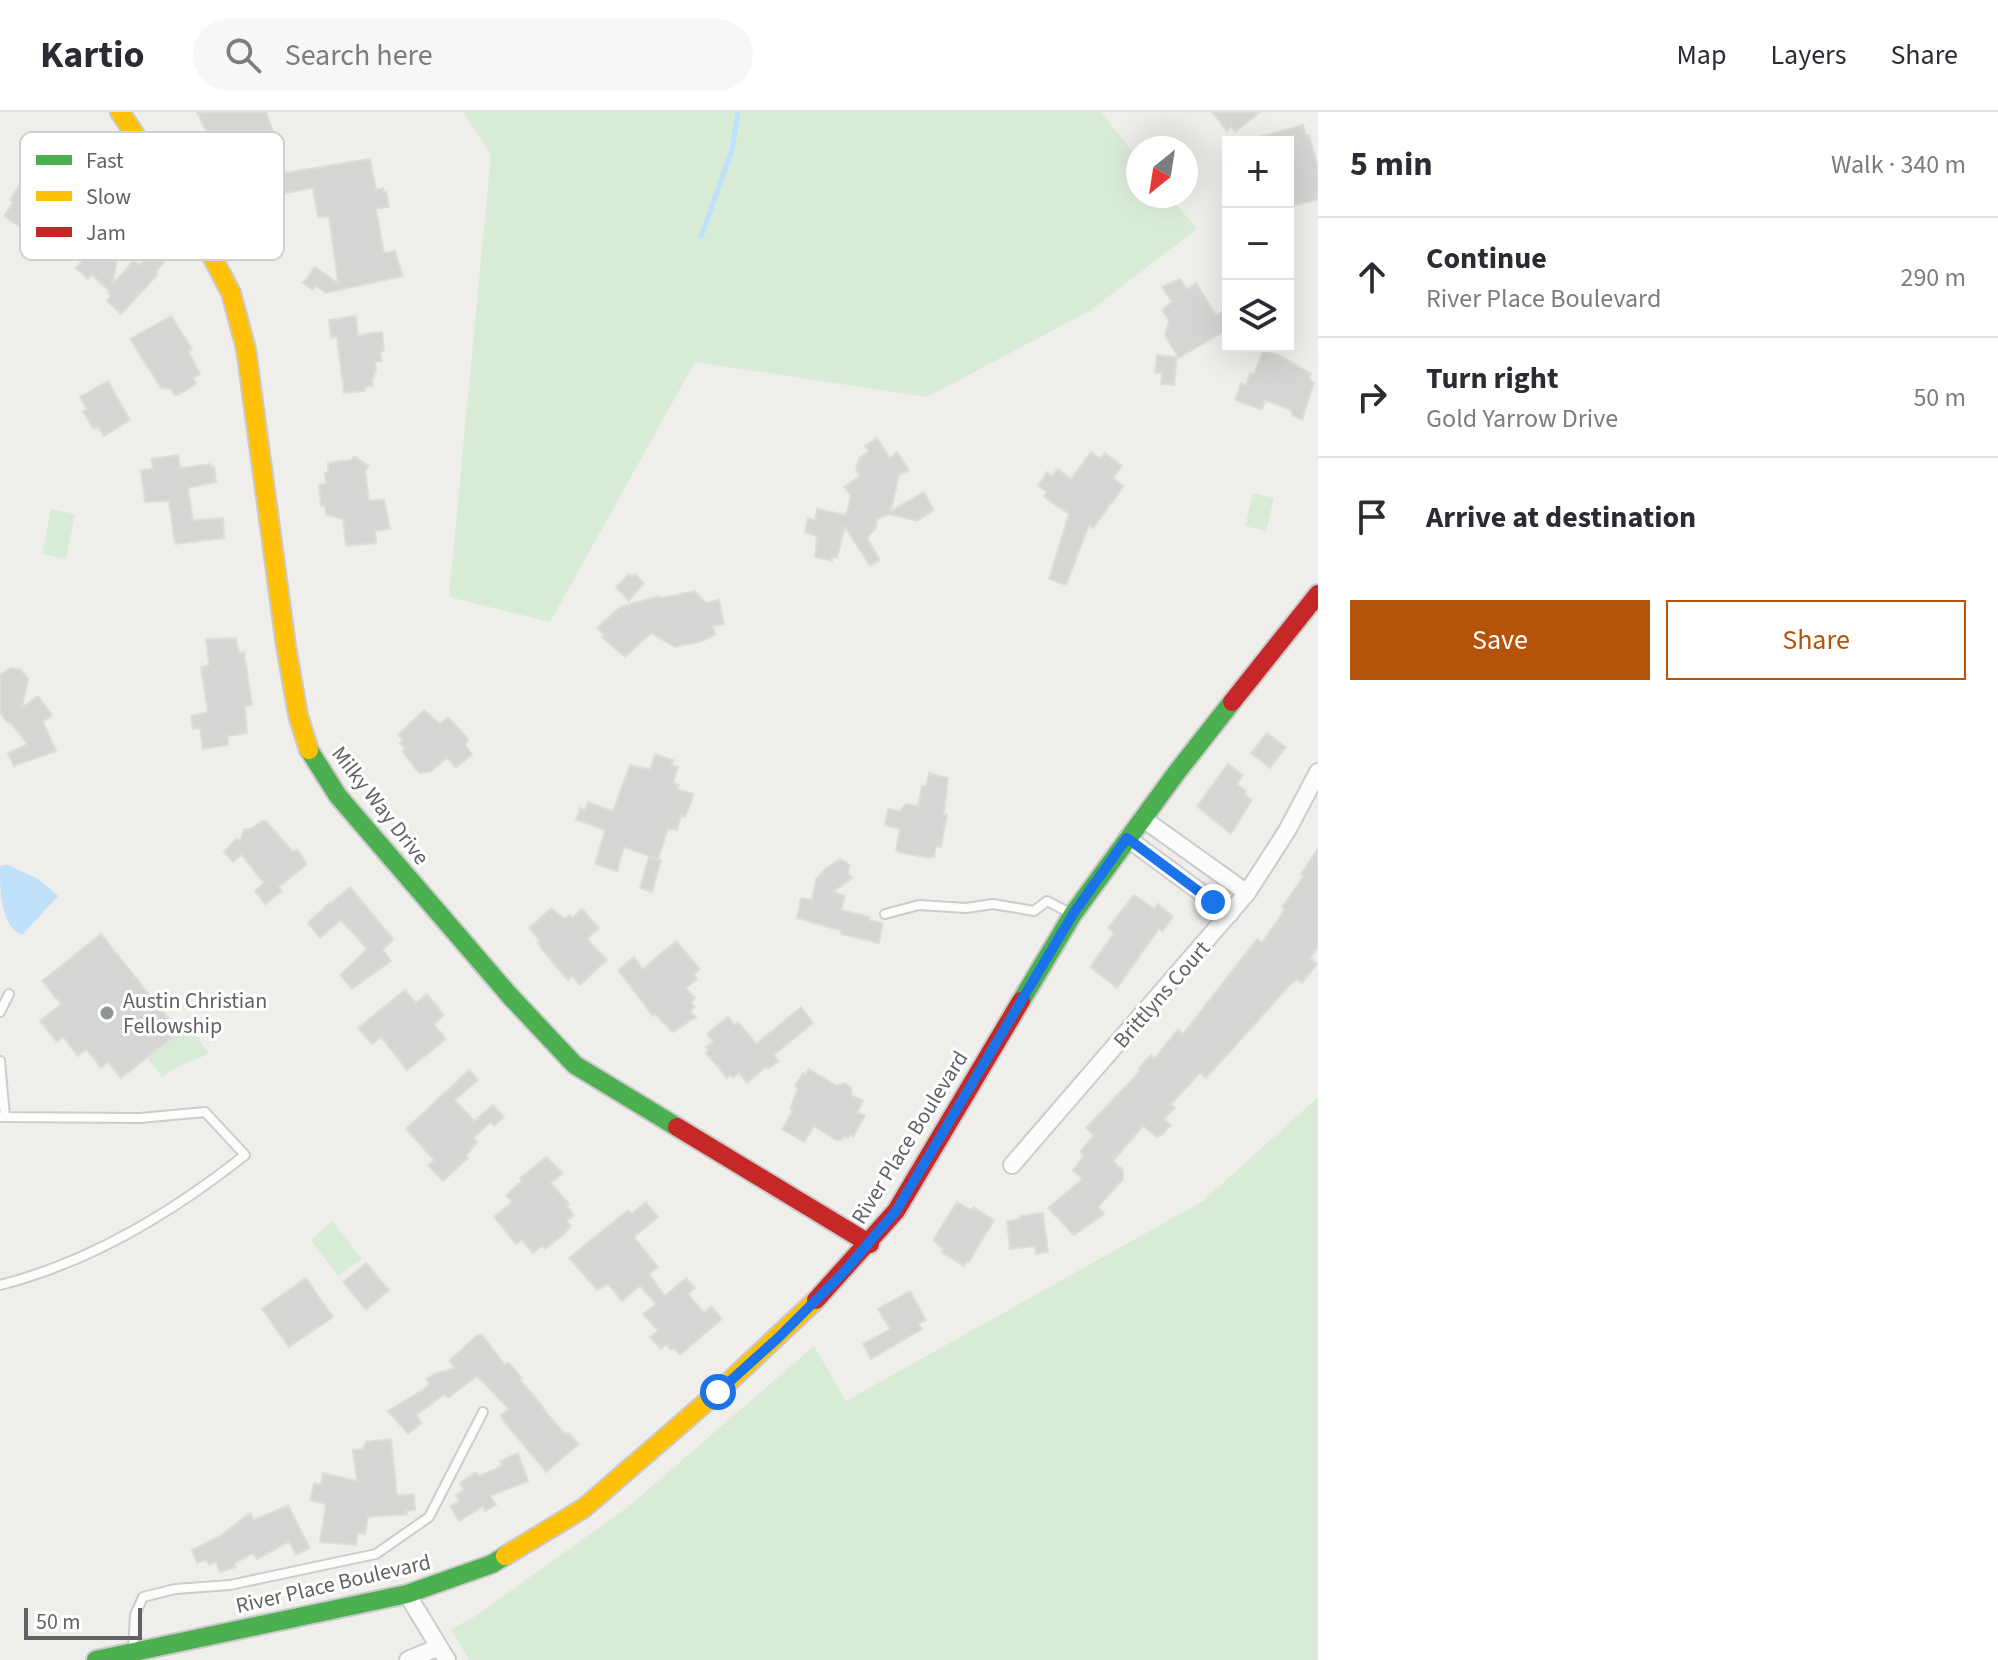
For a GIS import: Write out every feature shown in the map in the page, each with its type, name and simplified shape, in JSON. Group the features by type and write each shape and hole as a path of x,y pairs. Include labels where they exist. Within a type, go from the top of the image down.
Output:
{"street":[{"name":"Milky Way Drive","path":"120,112 133,132"},
{"name":"Milky Way Drive","path":"214,260 231,293 246,349 295,701 308,749 317,766 338,796 510,996 575,1065 870,1244"},
{"name":"River Place Boulevard","path":"96,1660 407,1594 492,1564 584,1508 779,1337 870,1244 896,1211 1073,914 1142,818 1318,594"},
{"name":"Brittlyns Court","path":"1012,1165 1247,893 1288,829 1318,772"},
{"path":"1142,818 1247,893"},
{"path":"1127,838 1230,914"},
{"path":"407,1594 443,1654 408,1660"}],"lane":[{"path":"885,914 919,905 966,908 993,904 1034,911 1047,901 1073,914"},
{"path":"0,1012 9,994"},
{"path":"0,1061 2,1117 140,1118 205,1112 245,1155 202,1189 120,1240 40,1275 0,1285"},
{"path":"133,1652 135,1615 143,1597 175,1589 230,1585 318,1565 347,1562 376,1554 404,1535 429,1517 483,1412"}],"green space":[{"path":"463,112 1101,112 1126,144 1126,208 1179,208 1197,229 1091,310 927,397 695,362 550,622 449,597 491,154"},
{"path":"1253,493 1274,498 1266,531 1245,526"},
{"path":"51,509 75,514 66,559 42,554"},
{"path":"188,1023 209,1054 162,1077 146,1056"},
{"path":"1318,1097 1318,1660 469,1660 451,1629 474,1617 628,1507 814,1346 846,1401 1203,1201"},
{"path":"332,1221 362,1259 338,1276 311,1240"}],"water":[{"path":"8,865 38,879 58,896 22,935 9,924 3,906 0,866"}],"building":[{"path":"197,112 266,112 273,132 207,132"},
{"path":"1212,112 1260,112 1235,132 1231,127 1227,131"},
{"path":"1303,125 1318,168 1318,200 1294,205 1294,136 1262,136"},
{"path":"370,159 376,190 383,188 383,192 386,191 389,207 376,209 384,253 395,251 403,276 326,293 316,286 313,290 303,283 315,267 338,283 329,217 318,217 313,188 284,194 284,173"},
{"path":"20,184 20,227 4,216 13,202 10,200"},
{"path":"83,260 117,260 113,284 134,260 139,265 143,260 164,262 156,272 158,274 121,314 107,301 110,292 92,275 88,279 76,268"},
{"path":"1180,279 1187,289 1196,283 1216,315 1222,312 1222,333 1179,358 1165,336 1169,320 1162,310 1172,302 1162,287"},
{"path":"171,316 192,349 188,351 200,374 193,378 196,384 178,395 174,395 171,389 161,388 130,339"},
{"path":"356,316 358,335 382,332 384,351 380,352 382,361 375,362 373,386 364,387 365,391 344,393 337,337 331,338 329,320"},
{"path":"1263,352 1267,352 1279,355 1311,374 1309,378 1314,383 1302,420 1293,416 1291,410 1265,400 1262,410 1235,400 1241,383 1246,385 1250,373 1254,374"},
{"path":"1157,355 1177,357 1174,385 1161,384 1162,373 1155,373"},
{"path":"108,381 130,420 104,436 98,426 94,429 83,412 87,409 80,397"},
{"path":"877,438 890,458 897,452 909,470 899,475 891,511 924,492 934,510 917,521 889,514 877,519 876,528 867,538 880,560 870,566 845,527 837,558 832,557 832,561 815,557 817,536 805,532 808,518 815,520 817,509 846,515 851,496 844,487 860,476 856,470 859,458 869,451 865,446"},
{"path":"1091,452 1100,459 1105,453 1122,466 1113,478 1124,486 1093,528 1089,525 1066,585 1049,579 1069,514 1044,497 1047,492 1038,486 1047,472 1052,476 1058,469 1071,479"},
{"path":"178,455 180,468 210,464 214,467 216,482 188,488 193,520 223,518 224,538 175,544 169,501 145,502 141,470 153,469 151,459"},
{"path":"354,456 369,466 365,471 369,501 384,499 390,529 375,531 376,543 346,546 343,519 326,515 325,506 321,506 319,485 326,484 328,463 351,460"},
{"path":"629,574 635,574 644,583 629,601 616,587"},
{"path":"695,591 706,603 719,600 724,624 713,626 715,635 700,642 675,647 651,633 625,657 602,637 604,635 597,628 620,607 659,596"},
{"path":"236,638 239,653 244,652 252,705 245,706 247,733 228,736 228,745 203,749 200,728 193,729 191,716 208,712 201,667 209,665 206,639"},
{"path":"10,668 21,670 28,679 22,707 38,696 52,715 43,722 56,751 14,766 8,753 27,744 0,713 0,675"},
{"path":"424,710 440,724 448,717 468,739 465,745 472,754 456,768 447,758 430,772 419,773 402,751 405,749 400,743 403,740 398,735"},
{"path":"1267,733 1286,747 1270,768 1251,753"},
{"path":"655,754 673,760 672,765 678,767 673,783 679,785 677,789 694,794 685,817 681,816 677,830 668,829 658,859 624,847 617,871 595,864 605,830 576,820 580,808 585,810 588,802 613,811 630,765 650,769"},
{"path":"1228,764 1243,775 1237,784 1252,800 1231,834 1197,806"},
{"path":"929,773 948,778 944,815 947,815 941,847 936,846 934,857 929,858 898,852 900,829 885,825 888,809 900,811 906,804 918,806 922,786 926,786"},
{"path":"266,821 292,851 298,850 307,864 279,887 282,891 265,904 255,891 264,883 242,855 233,862 224,852 236,839 241,839 244,829 250,829"},
{"path":"1318,848 1318,947 1310,958 1317,964 1302,983 1297,979 1289,986 1206,1078 1200,1073 1171,1104 1175,1108 1164,1119 1171,1125 1162,1135 1157,1137 1143,1126 1113,1161 1123,1170 1123,1179 1098,1207 1104,1214 1074,1235 1048,1208 1082,1179 1073,1170 1084,1156 1080,1152 1094,1135 1086,1128 1140,1071 1138,1069 1151,1055 1154,1059 1178,1029 1183,1034 1257,939 1262,943 1285,909 1282,907 1304,876 1301,874"},
{"path":"649,856 661,860 652,892 640,888"},
{"path":"840,859 850,865 848,873 852,878 833,892 845,896 841,910 883,923 879,943 841,934 842,931 797,918 801,898 812,900 816,879"},
{"path":"350,887 393,939 383,950 391,961 352,989 340,975 367,949 341,920 320,938 308,923"},
{"path":"1134,895 1154,909 1158,904 1173,917 1162,932 1159,929 1117,988 1090,967 1114,933 1108,928"},
{"path":"551,908 565,919 570,915 572,918 582,909 599,928 587,939 607,960 580,985 572,976 568,980 558,969 529,928"},
{"name":"Austin Christian Fellowship","path":"101,934 179,1032 121,1078 108,1062 101,1068 86,1049 78,1056 63,1037 57,1042 40,1021 61,1004 42,981"},
{"path":"676,941 700,969 694,975 697,979 686,988 695,998 691,1002 695,1007 690,1011 696,1017 673,1032 655,1014 653,1016 618,970 634,957 643,969"},
{"path":"405,990 416,1003 427,994 444,1015 434,1024 446,1039 407,1070 381,1037 372,1044 358,1028"},
{"path":"801,1007 813,1023 774,1055 779,1061 768,1069 766,1067 747,1083 739,1073 727,1078 706,1053 709,1050 706,1047 713,1042 707,1034 728,1017 735,1025 738,1022 756,1044"},
{"path":"809,1069 837,1086 844,1083 851,1087 852,1095 863,1101 857,1112 865,1116 853,1137 844,1136 842,1140 836,1140 814,1126 804,1142 782,1129 793,1111 790,1109 798,1088 795,1086"},
{"path":"469,1070 478,1080 455,1100 474,1121 493,1105 504,1117 494,1126 491,1122 473,1138 477,1142 466,1156 468,1158 443,1181 428,1165 434,1160 406,1129"},
{"path":"546,1157 563,1173 551,1183 574,1215 567,1221 571,1226 562,1236 545,1249 542,1246 533,1253 522,1240 516,1244 494,1217 512,1202 506,1195 522,1181 520,1178"},
{"path":"646,1202 658,1217 634,1237 658,1267 649,1274 665,1296 686,1278 695,1288 688,1294 704,1313 711,1306 722,1319 680,1355 666,1344 661,1349 650,1337 658,1331 643,1314 656,1304 640,1286 622,1301 608,1284 597,1290 569,1258 628,1210 632,1214"},
{"path":"957,1202 971,1210 973,1207 994,1220 964,1266 941,1252 943,1249 933,1240"},
{"path":"1043,1213 1048,1252 1036,1254 1035,1246 1010,1249 1007,1221"},
{"path":"366,1263 389,1290 366,1310 343,1282"},
{"path":"306,1278 333,1317 289,1347 262,1309"},
{"path":"910,1291 926,1320 919,1324 922,1329 871,1359 863,1344 890,1329 878,1309"},
{"path":"477,1335 482,1335 505,1365 508,1362 543,1409 566,1435 568,1433 579,1444 546,1472 502,1419 501,1415 509,1409 477,1376 448,1398 445,1394 416,1415 422,1423 408,1434 388,1411 427,1387 426,1379 455,1368 449,1361"},
{"path":"391,1439 397,1495 414,1494 415,1510 406,1511 407,1514 368,1517 365,1534 358,1533 356,1545 320,1542 326,1504 310,1500 314,1483 321,1485 323,1473 357,1481 353,1450 363,1449 366,1442"},
{"path":"518,1453 528,1481 490,1496 496,1505 485,1511 483,1506 459,1521 450,1506 460,1501 456,1495 464,1490 460,1483 476,1472 479,1476 502,1466 500,1461"},
{"path":"288,1505 310,1548 296,1555 289,1542 257,1559 253,1553 234,1564 236,1567 220,1572 216,1562 209,1565 206,1560 197,1563 192,1550 220,1536 250,1513 254,1520"}],"waterway":[{"path":"701,237 732,150 738,112"}],"traffic: fast":[{"path":"1021,1001 1073,914 1232,702"},
{"path":"309,750 338,796 510,996 575,1065 677,1127"},
{"path":"96,1660 407,1594 492,1564 505,1556"}],"traffic: slow":[{"path":"120,112 133,132"},
{"path":"214,260 231,293 246,349 286,646 298,715 309,750"},
{"path":"505,1556 584,1508 718,1392 816,1300"}],"traffic: jam":[{"path":"1232,702 1318,594"},
{"path":"816,1300 896,1211 1021,1001"},
{"path":"677,1127 870,1244"}],"place":[{"name":"Austin Christian Fellowship","path":"107,1013"}],"route":[{"path":"718,1392 842,1274 896,1211 1073,914 1127,838 1213,902"}]}
